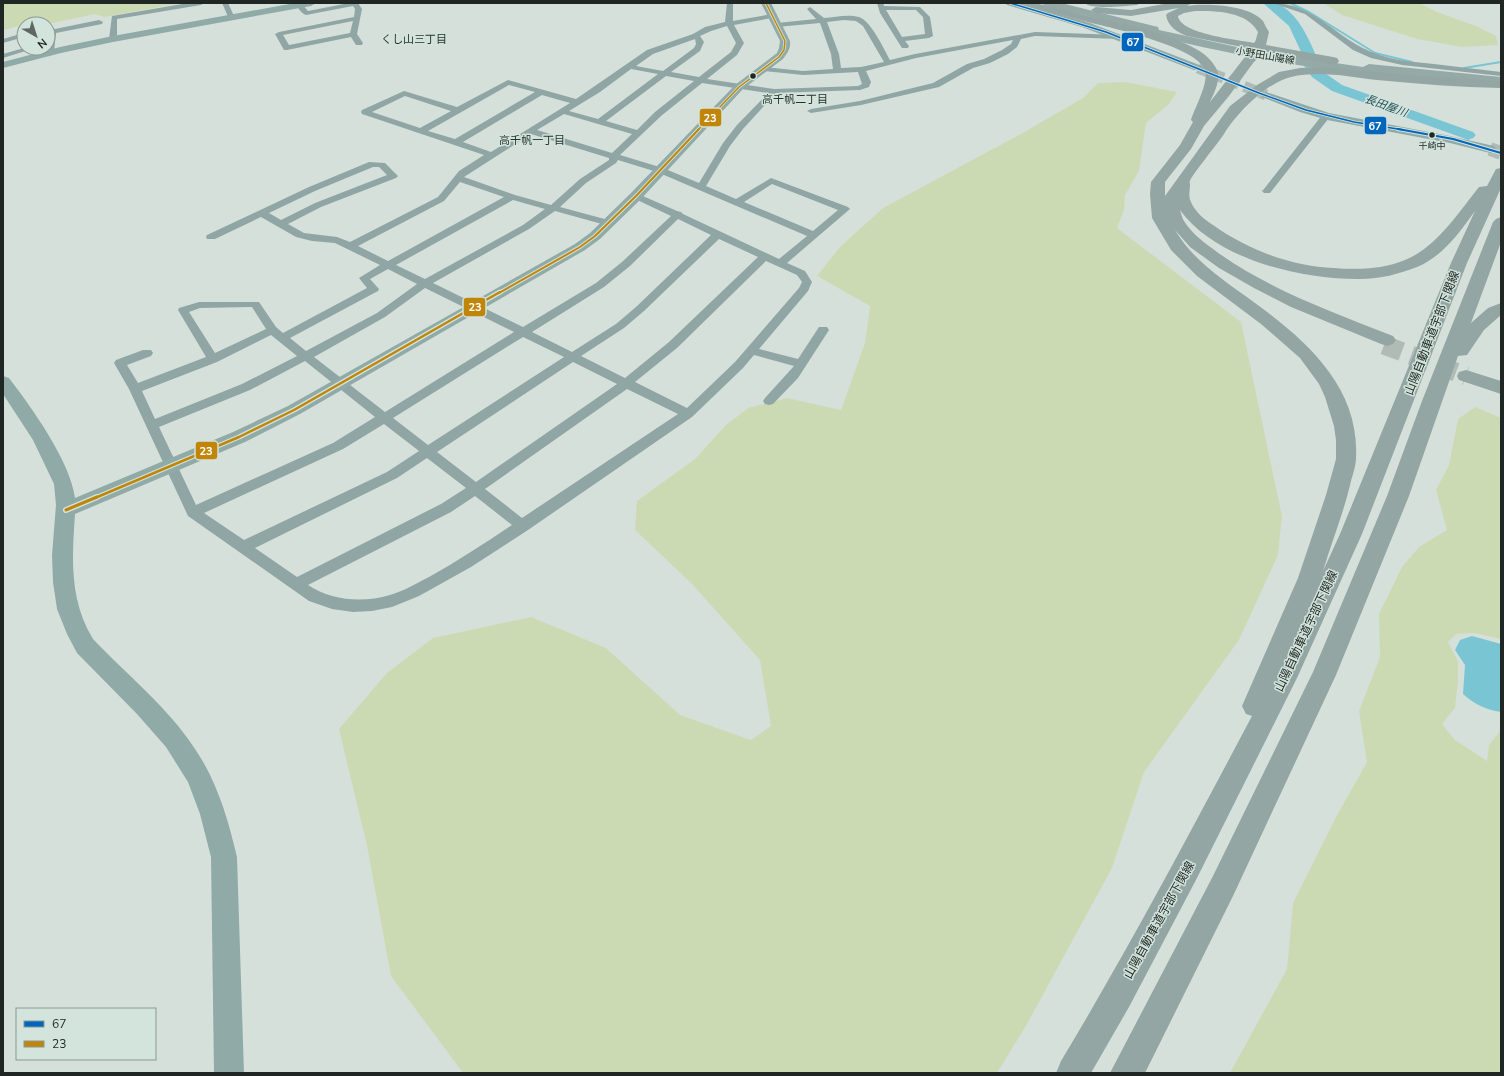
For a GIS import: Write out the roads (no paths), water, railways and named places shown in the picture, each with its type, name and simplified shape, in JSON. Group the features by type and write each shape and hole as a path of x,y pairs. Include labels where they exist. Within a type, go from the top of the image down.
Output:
{"highway":[{"path":"1030,3 1149,35 1182,47 1204,60 1210,67 1212,76 1201,107 1198,125"},
{"path":"1061,3 1123,13 1141,12 1194,3"},
{"path":"1205,3 1238,8 1261,18 1270,25 1273,33 1226,103 1217,134"},
{"path":"1187,868 1309,578 1337,495 1346,459 1346,440 1341,412 1335,397 1327,382 1306,354 1267,320 1203,273 1184,255 1170,238 1160,218 1157,194 1158,182 1186,146 1198,125 1260,52 1265,36 1261,24 1256,19 1242,12 1222,7 1200,6 1181,8 1172,15 1173,22 1181,28 1193,34 1210,39 1329,60 1449,76"},
{"path":"1173,164 1162,184 1162,208 1165,218 1172,228 1190,247 1220,269 1249,285 1334,324 1385,343 1267,288 1224,265 1200,248 1180,226 1174,217 1170,199 1234,110 1273,80 1288,73 1312,71 1439,82 1501,81"},
{"path":"1184,179 1182,198 1187,209 1206,229 1223,240 1250,253 1289,266 1332,273 1356,274 1393,270 1413,263 1430,251 1456,225 1501,169"},
{"name":"山陽自動車道宇部下関線","path":"1073,1073 1118,996 1187,868 1285,678 1351,534 1459,262 1501,172"},
{"name":"山陽自動車道宇部下関線","path":"1127,1073 1223,886 1324,675 1398,496 1432,401 1501,222"},
{"path":"1432,401 1470,335 1481,321 1501,308"},
{"path":"1501,381 1466,373 1501,388"}],"main road":[{"name":"小野田山陽線","path":"1033,3 1175,38 1270,57 1371,72 1501,81"},
{"name":"小野田山陽線","path":"1048,3 1190,38 1262,52 1337,64 1501,81"}],"street":[{"path":"113,39 114,17 201,3"},
{"path":"225,3 231,18"},
{"path":"153,425 246,386 306,356 381,315 425,283 526,227 553,208 583,181 613,161 614,156 639,132 739,48 740,43 729,23 730,3"},
{"path":"66,510 260,427 341,384 580,247 609,223 740,88 779,57 786,46 785,41 766,3"},
{"path":"1010,3 1056,15 1119,37 1198,68"},
{"path":"1087,3 1099,5 1137,3"},
{"path":"1276,3 1307,13 1356,48 1384,59 1501,81"},
{"path":"56,45 113,39 304,4 306,13 355,4 359,9 353,34 358,43"},
{"path":"900,39 929,36 926,17 918,8 882,6 883,13 900,39 908,50 915,56"},
{"path":"810,9 823,21 835,54 837,70"},
{"path":"353,34 287,48 279,34 357,18"},
{"path":"350,246 441,199 462,173 530,132 630,67 650,52 696,36 708,29 729,23 775,20 823,21 852,18 864,22 888,63"},
{"path":"56,29 99,22"},
{"path":"764,69 804,73 861,69 915,56 1018,37 1054,34 1119,37"},
{"path":"600,121 697,48 700,44 700,40 696,36"},
{"path":"3,41 16,37"},
{"path":"811,111 861,103 936,85 970,66 987,61 1005,52 1014,46 1018,37"},
{"path":"3,56 16,52"},
{"path":"3,65 25,56"},
{"path":"630,67 740,88 774,91 860,88 867,82 861,69"},
{"path":"421,131 508,82 576,102"},
{"path":"701,187 726,145 740,127 774,91"},
{"path":"455,143 541,92"},
{"path":"457,110 404,93 365,112 492,155"},
{"path":"1266,95 1326,116 1447,138 1490,149"},
{"path":"562,111 639,132"},
{"path":"1267,191 1326,116"},
{"path":"530,132 660,170 814,235"},
{"path":"211,237 261,213 372,164 382,164 393,176 318,205 281,224"},
{"path":"458,178 512,197 609,223"},
{"path":"736,202 771,181 845,209 780,263"},
{"path":"147,352 120,363 153,425 193,512 314,597 332,603 353,606 372,605 392,601 414,592 466,563 688,414 752,351 804,290 807,282 801,273 678,214 636,196"},
{"path":"283,337 374,289 364,278 387,264 512,197"},
{"path":"261,213 300,235 312,238 337,240 350,246 688,414"},
{"path":"193,512 338,446 524,332 600,285 626,264 678,214"},
{"path":"243,547 392,475 620,326 640,309 718,234"},
{"path":"297,584 446,508 625,384 673,345 765,256"},
{"path":"213,359 183,310 199,305 256,304 272,330 283,337 383,418 523,526"},
{"path":"135,389 213,359 272,330"},
{"path":"769,401 794,375 823,330"},
{"path":"752,351 801,364"},
{"path":"3,382 25,410 40,433 63,483 66,510 61,576 64,595 77,633 96,657 178,744 196,772 210,802 218,828 224,857 229,1073"}],"water":[{"path":"1472,636 1501,644 1501,712 1480,706 1463,694 1465,665 1455,650 1460,640"}],"waterway":[{"name":"長田屋川","path":"1269,3 1284,14 1294,24 1308,53"},
{"path":"1290,3 1309,12 1375,53 1412,62"},
{"path":"1464,68 1501,62"},
{"name":"長田屋川","path":"1311,66 1317,74 1337,88 1468,135"}],"tunnel":[{"path":"1198,68 1266,95"},
{"path":"1490,149 1501,153"},
{"path":"1384,345 1466,376"}],"place":[{"name":"千崎中","path":"1432,135"}],"district":[{"name":"くし山三丁目","path":"414,39"},
{"name":"高千帆二丁目","path":"795,99"},
{"name":"高千帆一丁目","path":"532,140"}]}
